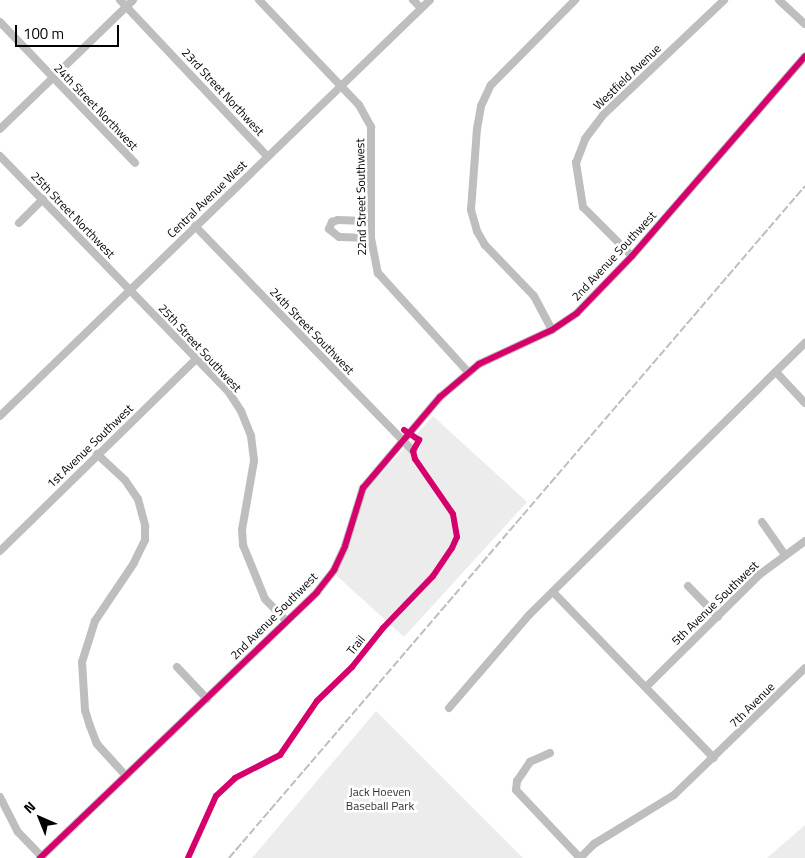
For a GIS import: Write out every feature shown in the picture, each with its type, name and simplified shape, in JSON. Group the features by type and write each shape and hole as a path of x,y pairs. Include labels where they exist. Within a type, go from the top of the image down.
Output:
{"street":[{"name":"23rd Street Northwest","path":"120,0 267,156"},
{"path":"0,129 133,0"},
{"name":"22nd Street Southwest","path":"259,0 359,105 371,127 371,238 378,273 468,372"},
{"path":"413,0 422,8"},
{"name":"Central Avenue West","path":"0,416 430,0"},
{"path":"552,330 534,296 485,245 477,231 472,201 477,129 481,106 491,85 575,0"},
{"name":"Westfield Avenue","path":"632,256 583,206 576,164 585,139 603,114 724,0"},
{"path":"779,0 805,24"},
{"name":"24th Street Northwest","path":"0,22 135,163"},
{"name":"2nd Avenue Southwest","path":"41,857 317,592 334,570 363,488 440,397 468,372 533,343 578,313 632,256 805,56"},
{"name":"25th Street Northwest","path":"0,156 130,290"},
{"path":"19,222 43,199"},
{"path":"371,221 338,220 332,222 329,229 339,237 371,238"},
{"name":"24th Street Southwest","path":"196,226 402,442 413,451"},
{"name":"25th Street Southwest","path":"130,290 228,391 251,436 254,461 242,530 243,545 265,599 286,621"},
{"path":"449,708 529,614 805,344"},
{"name":"1st Avenue Southwest","path":"0,551 196,359"},
{"path":"776,372 805,403"},
{"path":"97,454 125,480 138,499 145,526 145,540 134,563 95,621 82,662 81,682 90,726 97,744 126,776"},
{"path":"762,522 784,554"},
{"name":"5th Avenue Southwest","path":"646,687 784,554 805,541"},
{"path":"688,586 718,616"},
{"path":"553,592 714,758"},
{"path":"177,668 207,698"},
{"name":"7th Avenue","path":"580,858 594,844 674,794 714,758 805,668"},
{"path":"550,752 530,762 516,781 516,790 580,858"},
{"path":"0,797 18,832 41,857"}],"green space":[{"path":"433,416 527,502 404,637 336,575 366,490"},
{"name":"Jack Hoeven Baseball Park","path":"376,711 523,858 252,858"},
{"path":"805,825 805,858 767,858"}],"railway":[{"path":"229,858 805,186"}],"cycle path":[{"path":"40,858 317,592 334,570 345,546 363,488 440,397 479,364 552,330 577,313 632,256 805,56"},
{"name":"Trail","path":"188,858 216,796 235,778 280,755 317,701 352,667 383,628 433,576 452,548 457,537 453,514 415,459 413,451 419,440 404,430"}]}
